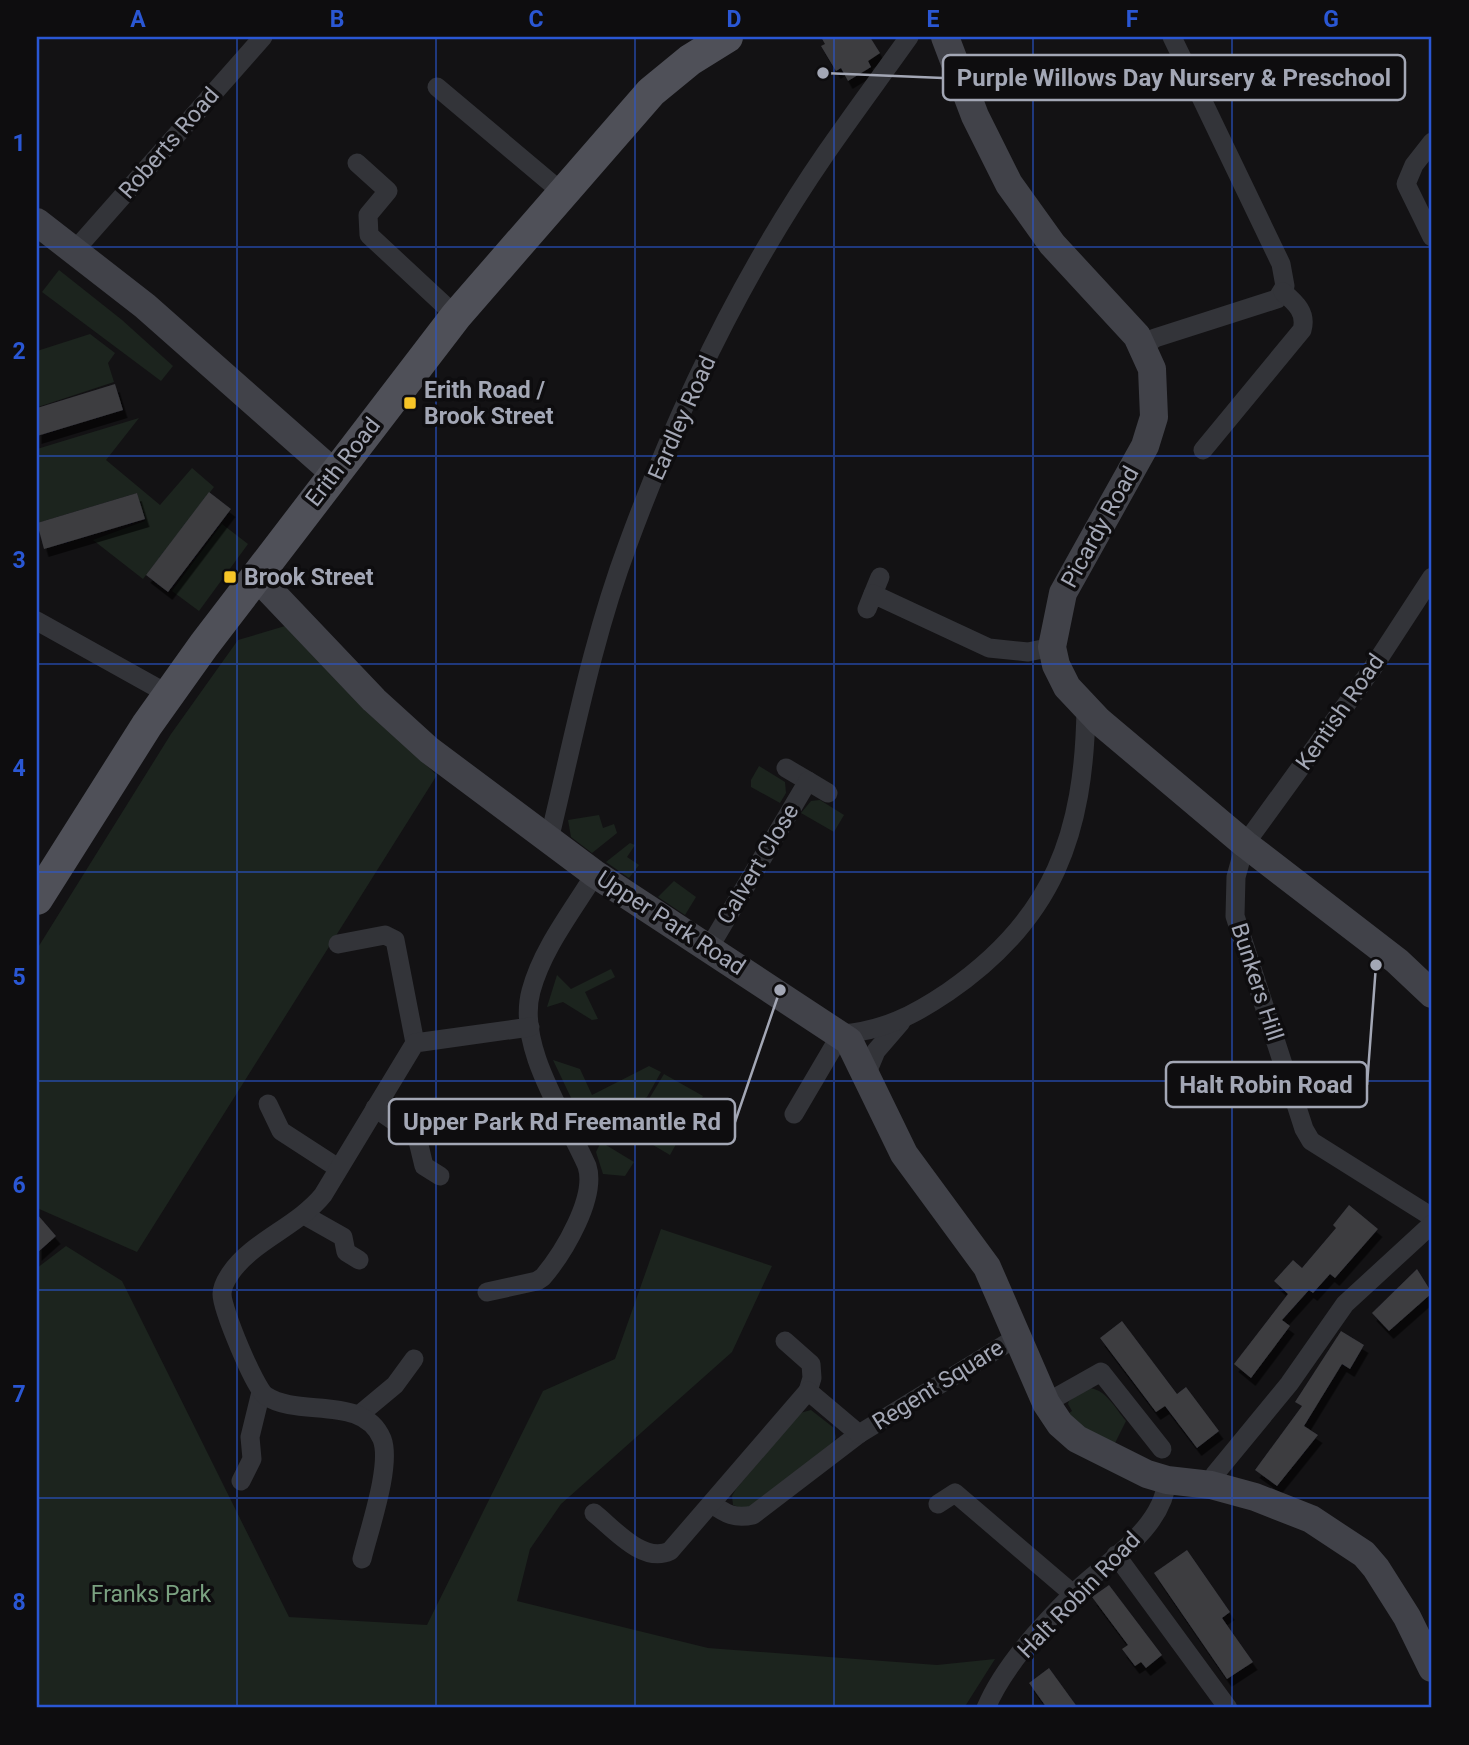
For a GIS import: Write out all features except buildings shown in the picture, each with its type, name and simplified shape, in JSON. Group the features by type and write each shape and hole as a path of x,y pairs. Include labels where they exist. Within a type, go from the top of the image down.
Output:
{"main road":[{"name":"Erith Road","path":"37,899 79,829 168,694 456,316 667,76 727,37"}],"street":[{"name":"Roberts Road","path":"75,250 263,37"},
{"name":"Eardley Road","path":"549,841 613,587 666,450 708,359 764,254 825,154 909,37"},
{"name":"Picardy Road","path":"945,37 975,116 1009,184 1052,244 1144,346 1152,369 1154,417 1145,446 1063,593 1052,647"},
{"path":"1144,346 1167,334 1269,302 1283,292 1285,286 1281,264 1172,37"},
{"path":"437,87 564,194"},
{"path":"1432,142 1414,165 1406,184 1432,237"},
{"path":"357,163 388,191 368,215 369,235 456,316"},
{"path":"37,222 145,306 334,473"},
{"path":"1203,450 1302,330 1304,321 1301,310 1283,292"},
{"name":"Upper Park Road","path":"256,576 374,700 429,750 595,873 841,1034 856,1052 904,1154 987,1267 1045,1403 1060,1424 1077,1438 1130,1466 1167,1480 1211,1485 1302,1514 1364,1554 1389,1586 1432,1668"},
{"name":"Kentish Road","path":"1245,844 1372,669 1432,577"},
{"path":"873,593 989,649 1028,652 1052,647 1056,665 1067,687 1086,709 1245,844 1397,961 1432,994"},
{"path":"37,621 168,694"},
{"path":"794,1114 841,1034 869,1031 901,1021 977,971 1015,936 1043,898 1058,867 1078,807 1083,777 1086,709"},
{"name":"Calvert Close","path":"786,768 828,793"},
{"name":"Calvert Close","path":"709,948 808,781"},
{"name":"Bunkers Hill","path":"1245,844 1236,877 1235,916 1304,1129 1311,1141 1432,1217"},
{"path":"487,1292 537,1282 544,1276 589,1192 587,1166 535,1056 530,1027 530,993 538,969 595,873"},
{"path":"241,1482 252,1459 250,1437 261,1392 222,1294 229,1276 240,1262 304,1215 323,1195 415,1043 394,940 385,935 338,944"},
{"path":"866,1074 876,1051 901,1021"},
{"path":"415,1043 530,1027"},
{"path":"268,1104 281,1132 338,1168"},
{"path":"374,1108 417,1137 424,1167 440,1177"},
{"path":"304,1215 343,1237 346,1252 359,1260"},
{"path":"1211,1485 1215,1474 1289,1384 1345,1304 1432,1224"},
{"name":"Regent Square","path":"712,1504 726,1514 740,1518 753,1514 859,1434 1017,1336"},
{"path":"594,1513 643,1552 661,1555 670,1551 808,1391 812,1378 811,1364 785,1341"},
{"path":"359,1415 395,1385 414,1359"},
{"path":"1045,1403 1101,1372 1162,1449"},
{"name":"Regent Square","path":"808,1391 859,1434"},
{"path":"261,1392 277,1401 359,1415 373,1424 381,1438 386,1456 362,1559"},
{"name":"Halt Robin Road","path":"990,1706 1015,1661 1073,1594 1157,1514 1167,1480"},
{"path":"939,1504 955,1493 1073,1594"},
{"path":"1116,1555 1228,1708"}],"green space":[{"path":"59,270 122,320 173,366 161,381 42,292"},
{"path":"90,334 115,353 108,363 114,382 38,407 40,415 37,416 37,351"},
{"path":"139,418 106,460 160,505 192,468 214,487 143,579 93,540 145,521 137,493 37,523 37,449"},
{"path":"222,524 248,544 199,611 172,591"},
{"path":"285,626 361,706 437,775 137,1252 37,1208 37,949 171,734 238,640"},
{"path":"759,766 785,782 786,793 780,803 751,787 751,780"},
{"path":"820,800 844,815 834,832 801,813 811,801"},
{"path":"599,815 603,828 614,824 617,833 592,853 571,837 568,820"},
{"path":"630,843 635,845 627,857 639,865 629,878 606,862"},
{"path":"674,881 696,897 685,915 658,897"},
{"path":"611,969 615,977 585,992 598,1019 592,1020 563,1002 547,1007 557,975 571,989"},
{"path":"553,1060 580,1069 592,1095 649,1066 661,1072 647,1097 585,1127"},
{"path":"664,1074 703,1096 670,1155 653,1145 663,1128 629,1109 649,1099"},
{"path":"601,1142 634,1162 625,1176 603,1174 596,1152"},
{"name":"Franks Park","path":"661,1229 772,1266 732,1352 561,1504 530,1549 517,1601 708,1648 937,1665 995,1659 964,1708 37,1708 37,1268 66,1246 122,1281 289,1617 427,1625 543,1391 615,1359"},
{"path":"1088,1388 1105,1395 1126,1421 1113,1447 1097,1439 1068,1414 1072,1411 1069,1401"},
{"path":"811,1410 834,1428 836,1438 832,1444 746,1510 733,1505 732,1496 736,1489 800,1413"}],"place":[{"name":"Purple Willows Day Nursery & Preschool","path":"823,73"},
{"name":"Erith Road / Brook Street","path":"410,403"},
{"name":"Brook Street","path":"230,577"},
{"name":"Halt Robin Road","path":"1376,965"},
{"name":"Upper Park Rd Freemantle Rd","path":"780,990"}]}
